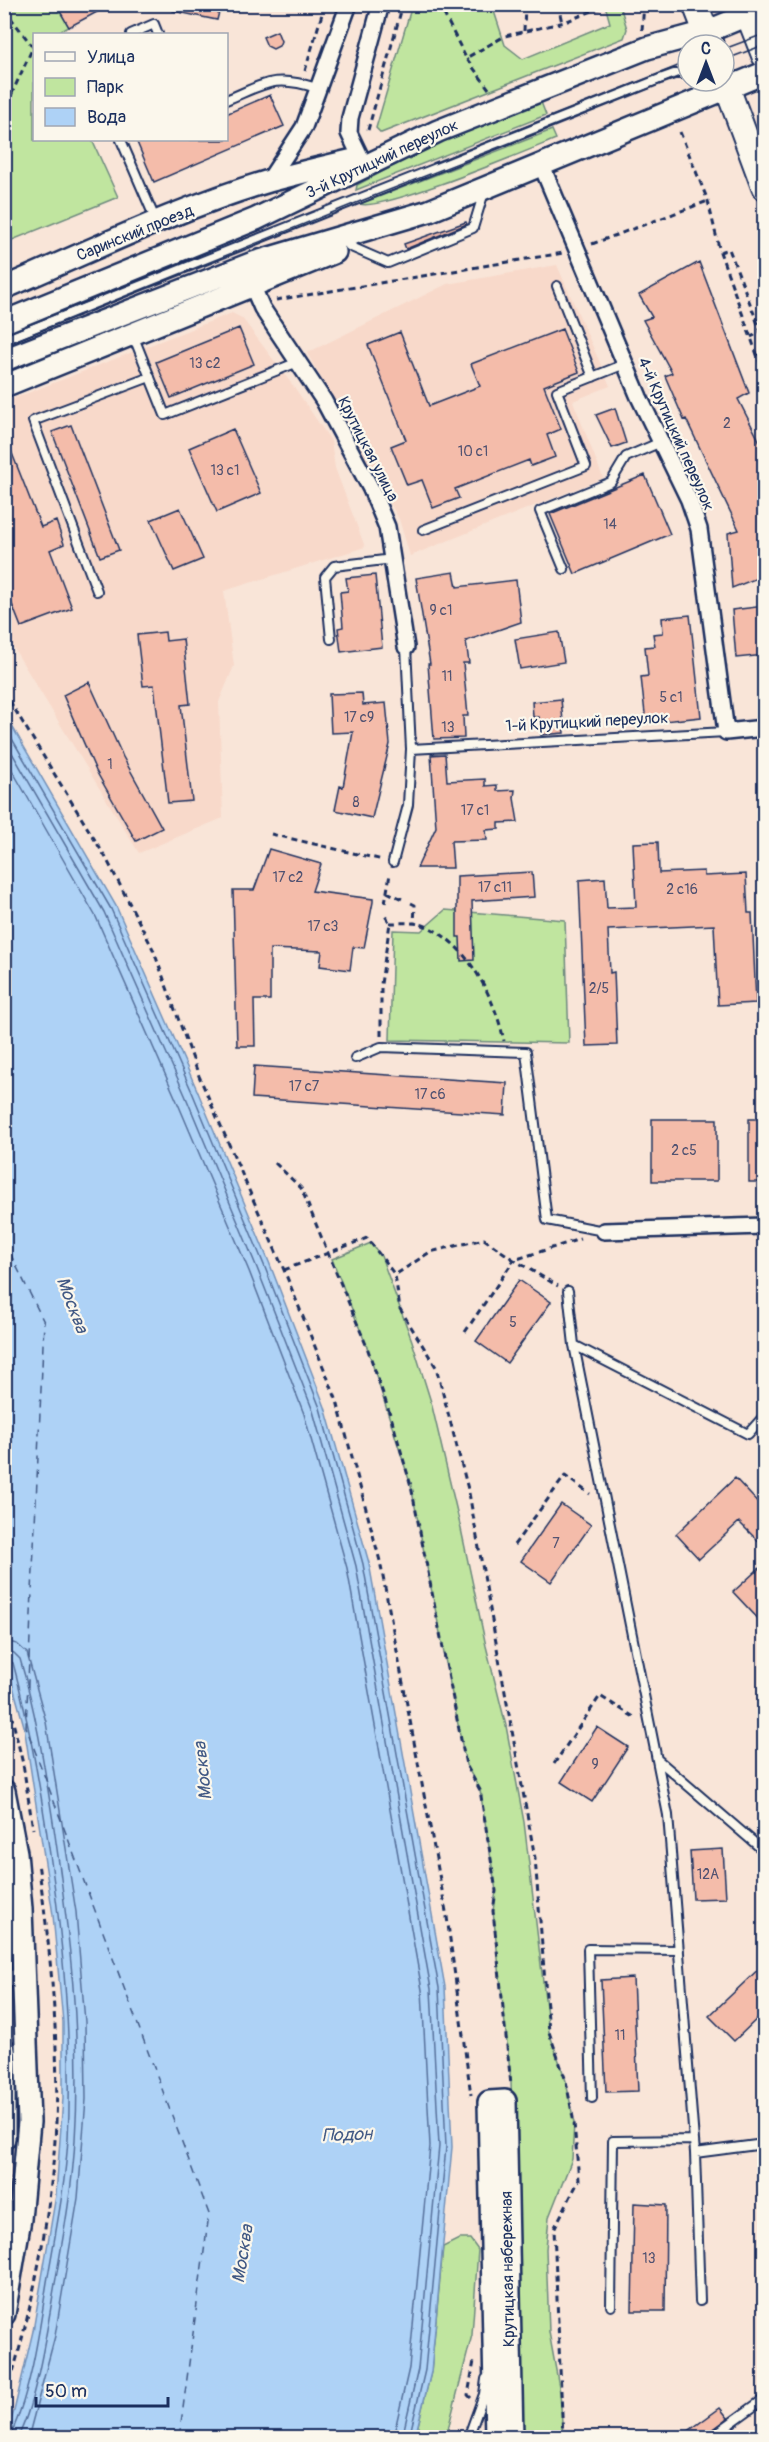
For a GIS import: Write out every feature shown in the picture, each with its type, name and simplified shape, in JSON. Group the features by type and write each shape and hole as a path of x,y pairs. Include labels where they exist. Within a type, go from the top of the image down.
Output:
{"main road":[{"path":"695,4 706,33"},
{"path":"752,9 765,55"},
{"name":"3-й Крутицкий переулок","path":"716,33 752,9"},
{"name":"3-й Крутицкий переулок","path":"4,322 239,235 256,219 438,131 647,48 676,43"},
{"path":"736,80 765,73"},
{"path":"4,386 349,246 701,93"},
{"path":"727,93 765,187"},
{"name":"Саринский проезд","path":"4,288 156,223 230,195 268,182 361,158 438,131"},
{"path":"230,195 253,207 256,219"},
{"path":"4,360 253,263 429,211"},
{"path":"4,1791 17,1864 15,1978 29,2122 20,2219 4,2314"},
{"path":"4,2050 4,2138"},
{"name":"Крутицкая набережная","path":"494,2099 496,2438"},
{"name":"Крутицкая набережная","path":"494,2099 512,2438"}],"street":[{"path":"268,182 299,137 349,4"},
{"path":"361,158 349,133 350,118 381,4"},
{"name":"4-й Крутицкий переулок","path":"541,164 625,364 699,529 726,732"},
{"name":"Крутицкая улица","path":"252,285 262,308 324,401 371,489 387,527 394,559 406,647"},
{"name":"1-й Крутицкий переулок","path":"726,732 765,728"},
{"path":"604,1231 765,1226"}],"lane":[{"path":"132,33 154,24 158,33"},
{"path":"4,340 239,235 676,74"},
{"path":"228,99 269,82 293,80 317,88"},
{"path":"121,141 156,223"},
{"path":"349,246 388,263 473,228 486,187"},
{"path":"557,286 593,376"},
{"path":"132,334 165,415 298,362"},
{"path":"423,530 586,466 557,391 625,364"},
{"path":"98,591 33,422 150,377"},
{"path":"564,569 540,511 611,482 626,457 661,442"},
{"path":"332,639 324,577 334,566 394,559"},
{"path":"393,862 408,805 411,749 406,647"},
{"name":"1-й Крутицкий переулок","path":"411,749 726,732"},
{"path":"355,1058 381,1047 526,1052 547,1220 604,1231"},
{"path":"568,1291 574,1345 668,1815 695,2153 700,2301"},
{"path":"574,1345 748,1434 765,1416"},
{"path":"657,1759 765,1851"},
{"path":"592,2098 588,1949 679,1950"},
{"path":"611,2306 613,2140 694,2140"},
{"path":"695,2153 765,2144"},
{"path":"468,2438 484,2394 494,2320"},
{"path":"710,2438 765,2399"}],"path":[{"path":"368,130 403,4"},
{"path":"439,4 466,58 492,93"},
{"path":"524,32 525,4"},
{"path":"558,4 562,23"},
{"path":"466,58 506,36 562,23 609,4"},
{"path":"4,9 33,47 4,111"},
{"path":"4,92 11,94"},
{"path":"680,132 708,201 720,252 765,374"},
{"path":"583,247 708,201"},
{"path":"720,252 729,249 761,332 751,337"},
{"path":"4,692 106,858 153,949 199,1076 284,1269 337,1401 380,1561 447,1917 494,2099"},
{"path":"271,834 393,862 385,903"},
{"path":"387,892 402,899"},
{"path":"411,903 415,905 414,924"},
{"path":"381,1047 381,984 390,923 383,913"},
{"path":"390,923 422,924 452,943 477,972 500,1022 506,1051"},
{"path":"275,1163 301,1188 329,1252 367,1347 411,1486 466,1765 480,1790 496,1891 493,1911 494,2099"},
{"path":"465,1332 514,1260 604,1231"},
{"path":"284,1269 367,1238 395,1275 400,1309 436,1367 469,1493 535,1858 549,2032 566,2081 574,2123 579,2180 554,2229 563,2438"},
{"path":"395,1275 430,1252 484,1239 514,1260 568,1291"},
{"path":"514,1545 565,1476 607,1506"},
{"path":"4,1684 23,1764"},
{"path":"554,1764 600,1696 651,1728"},
{"path":"4,2402 23,2341 39,2250"},
{"path":"475,2354 468,2395 478,2409"}],"shaded area":[{"path":"557,265 610,386 573,401 603,478 410,556 399,519 307,353 447,284"},
{"path":"232,313 242,318 331,441 335,468 365,547 224,591 234,666 219,702 223,818 139,853 5,634 5,402"}],"green space":[{"path":"5,5 56,5 69,27 57,33 33,33 33,141 92,141 118,197 5,243"},
{"path":"412,5 492,5 505,45 523,59 610,23 605,5 620,5 627,29 624,38 381,133 376,128"},
{"path":"541,102 546,115 356,190 357,185 431,146"},
{"path":"552,130 556,139 487,167 396,199 374,204 360,204"},
{"path":"445,910 565,920 569,1043 390,1040 393,930 421,931"},
{"path":"371,1243 381,1256 412,1341 431,1402 461,1529 506,1726 524,1822 549,2032 566,2081 574,2123 572,2159 549,2217 546,2249 549,2332 560,2392 563,2437 519,2437 511,2081 493,1911 496,1891 480,1790 466,1765 411,1486 367,1347 332,1259"},
{"path":"459,2239 470,2239 478,2250 472,2335 446,2437 415,2438 431,2372 443,2247"}],"water":[{"path":"5,714 116,906 197,1090 269,1262 325,1407 369,1563 445,1987 452,2147 431,2372 415,2437 5,2437 14,2411 33,2331 56,2195 63,2098 63,2022 53,1915 24,1726 4,1654"}],"building":[{"path":"56,4 112,4 69,27"},
{"path":"173,4 221,4 217,20 173,11"},
{"path":"277,31 281,41 279,46 273,49 267,46 263,37"},
{"path":"270,95 284,126 154,182 136,141 228,141 228,113"},
{"path":"466,222 467,224 406,249 404,244"},
{"path":"699,262 749,393 738,399 765,452 765,575 732,588 728,533 739,530 686,419 684,420 665,376 672,373 643,320 652,317 639,295"},
{"path":"239,328 254,364 171,398 156,362"},
{"path":"562,329 579,372 544,386 561,429 547,435 555,457 531,466 529,460 455,489 459,498 433,508 422,480 407,485 391,446 406,440 368,345 400,332 429,406 480,386 471,364"},
{"path":"615,408 626,443 612,448 596,415"},
{"path":"71,425 119,550 100,557 52,432"},
{"path":"233,429 261,493 217,512 189,448"},
{"path":"4,433 41,527 56,521 64,544 50,550 72,608 21,627 4,584"},
{"path":"645,475 670,534 575,574 550,514"},
{"path":"180,508 203,559 174,571 151,520"},
{"path":"454,572 457,587 516,580 521,622 466,641 469,663 463,663 468,716 463,716 464,738 434,739 428,664 430,664 416,578"},
{"path":"375,575 382,647 341,652 338,628 343,627 340,592 348,591 346,578"},
{"path":"765,606 765,655 736,658 732,610"},
{"path":"690,615 701,717 646,723 641,677 648,676 645,647 655,646 653,634 663,633 662,618"},
{"path":"165,632 166,641 183,639 190,704 181,705 192,801 168,803 154,685 143,686 137,635"},
{"path":"559,632 564,662 520,669 515,639"},
{"path":"89,682 123,757 162,828 136,841 96,771 63,695"},
{"path":"362,693 363,705 386,703 390,744 372,818 335,810 340,786 343,787 353,732 331,733 329,694"},
{"path":"561,699 564,733 541,735 539,717 533,717 532,702"},
{"path":"445,754 447,781 485,779 485,786 497,785 497,791 515,790 518,822 499,823 499,829 486,830 487,840 451,841 453,868 417,868 436,827 431,755"},
{"path":"658,842 659,873 704,871 704,876 746,874 748,913 752,913 756,1003 718,1005 714,925 608,930 610,973 614,972 617,1045 586,1046 579,880 605,878 607,908 636,907 633,843"},
{"path":"269,849 321,864 312,891 373,899 373,902 364,948 353,947 350,970 320,966 322,951 270,949 270,1000 254,1000 255,1046 237,1046 233,890 254,890"},
{"path":"532,872 534,897 472,901 474,960 461,961 460,937 457,937 457,876"},
{"path":"254,1066 507,1083 505,1115 252,1098"},
{"path":"652,1119 717,1119 717,1181 652,1181"},
{"path":"749,1119 765,1119 765,1182 749,1182"},
{"path":"519,1280 551,1302 507,1363 476,1341"},
{"path":"735,1478 765,1510 765,1548 739,1522 699,1559 676,1534"},
{"path":"561,1504 591,1525 551,1582 521,1561"},
{"path":"765,1563 765,1626 733,1592"},
{"path":"597,1727 628,1747 592,1802 561,1782"},
{"path":"723,1849 726,1898 693,1899 690,1851"},
{"path":"765,1963 765,2011 734,2041 709,2016"},
{"path":"633,1978 638,2091 606,2092 601,1980"},
{"path":"634,2203 666,2205 665,2311 632,2311"},
{"path":"720,2408 728,2418 704,2437 679,2438"}],"ferry route":[{"path":"4,1241 44,1322 26,1727 209,2214 179,2438"}],"tram line":[{"path":"736,44 764,34"},
{"path":"736,56 764,45"},
{"path":"433,163 676,67"},
{"path":"4,345 361,201 676,78"},
{"path":"4,335 199,256"}],"water label":[{"name":"Москва","path":"72,1305"},
{"name":"Москва","path":"203,1771"},
{"name":"Подон","path":"347,2135"},
{"name":"Москва","path":"243,2254"}]}
